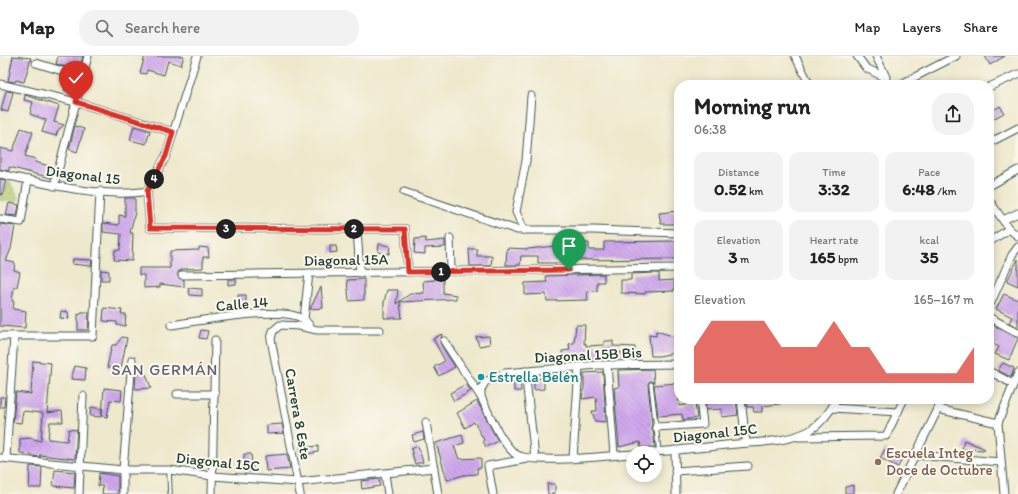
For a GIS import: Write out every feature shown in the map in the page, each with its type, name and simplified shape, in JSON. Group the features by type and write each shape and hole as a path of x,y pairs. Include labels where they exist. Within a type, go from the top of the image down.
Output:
{"street":[{"path":"54,186 88,56"},
{"path":"197,56 166,156 147,191 150,228 405,229 408,272"},
{"path":"796,56 808,80"},
{"path":"857,56 866,68 880,75 886,80"},
{"path":"876,56 888,80"},
{"path":"909,80 956,56"},
{"path":"36,63 82,77"},
{"path":"994,85 1018,74"},
{"path":"0,84 76,102 173,132"},
{"path":"524,230 516,212 526,161 530,125 531,96"},
{"path":"994,140 1018,128"},
{"path":"994,183 1018,170"},
{"name":"Diagonal 15","path":"0,174 54,186 130,194 147,191"},
{"path":"0,220 21,222 28,180"},
{"path":"0,336 93,336 100,191"},
{"path":"404,192 517,230 674,233"},
{"path":"994,207 1009,229 1018,236"},
{"path":"1003,220 1018,213"},
{"path":"357,229 360,273"},
{"path":"994,239 1009,229"},
{"path":"450,238 451,271"},
{"path":"994,296 1012,255 1018,247"},
{"name":"Diagonal 15A","path":"182,275 674,268"},
{"path":"309,273 304,319 311,328 380,330"},
{"name":"Calle 14","path":"171,325 259,314 292,314 304,319"},
{"path":"994,320 1018,333"},
{"name":"Carrera 8 Este","path":"300,494 272,339 273,331 280,325 311,328"},
{"path":"3,458 14,336"},
{"path":"212,494 215,340"},
{"path":"444,341 481,394 496,426 514,454 523,458 551,460 626,454"},
{"path":"123,494 123,470 132,360"},
{"name":"Diagonal 15B Bis","path":"481,394 485,382 505,373 607,365 674,364"},
{"path":"607,365 614,455"},
{"path":"573,458 579,367"},
{"path":"525,371 533,458"},
{"path":"1004,494 1000,462 998,423 1018,373"},
{"path":"994,374 1014,384"},
{"path":"177,394 215,394"},
{"path":"79,494 82,466 84,396"},
{"path":"656,427 704,424 701,404"},
{"path":"742,404 746,443"},
{"path":"834,404 898,412 902,404"},
{"name":"Diagonal 15C","path":"792,437 808,431 818,425 834,404"},
{"path":"896,494 940,404"},
{"path":"938,409 998,423"},
{"name":"Diagonal 15C","path":"662,452 792,437 886,436 898,412"},
{"path":"426,422 438,494"},
{"path":"675,450 676,494"},
{"path":"915,455 1000,462"},
{"name":"Diagonal 15C","path":"3,458 123,470 169,470 213,476 298,482 434,468"},
{"path":"493,494 488,466 533,458"},
{"path":"675,471 748,466"},
{"path":"385,474 388,494"}],"lane":[{"path":"651,384 658,446"},
{"path":"169,470 170,494"}],"green space":[{"path":"9,181 18,198 17,202 0,200 0,190 5,191"}],"building":[{"path":"13,56 31,58 24,82 16,80 15,82 8,81"},
{"path":"58,56 83,56 79,71 56,64"},
{"path":"145,56 184,56 181,65 168,61 164,75 147,70 146,74 140,73"},
{"path":"985,56 1005,56 990,65"},
{"path":"68,78 76,80 72,92 64,90"},
{"path":"6,91 13,92 8,112 1,110"},
{"path":"25,95 59,106 54,122 64,125 58,130 56,136 42,132 46,120 30,114 33,102 24,100"},
{"path":"1000,106 1004,113 994,118 994,110"},
{"path":"75,126 84,129 77,152 69,149"},
{"path":"134,126 150,131 146,144 130,140"},
{"path":"21,128 33,132 25,156 36,159 35,162 53,167 51,178 9,167 9,171 0,169 0,148 13,151"},
{"path":"0,179 6,180 2,195 0,194"},
{"path":"125,198 135,198 135,212 130,233 133,233 132,261 114,260 115,250 120,250 121,234 103,232 103,223 119,225 119,215 125,216"},
{"path":"9,203 19,205 17,216 6,215"},
{"path":"674,212 674,224 661,224 659,213"},
{"path":"0,224 15,226 11,249 6,261 15,263 14,270 20,272 17,287 14,287 12,301 14,302 13,309 26,311 25,328 0,326"},
{"path":"426,238 426,242 445,240 445,247 425,248 425,254 414,253 415,239"},
{"path":"674,241 674,259 571,260 577,252 577,248 582,246 582,243 589,243 589,250 604,250 604,242"},
{"path":"379,244 390,246 389,254 378,252"},
{"path":"564,245 567,263 538,263 538,256 521,256 520,265 506,265 507,248 528,249"},
{"path":"330,246 336,246 337,252 330,253"},
{"path":"199,247 208,248 209,257 203,257 203,268 183,269 178,272 178,277 184,280 184,287 160,284 160,287 144,288 144,275 139,275 139,268 170,268 170,251 199,250"},
{"path":"469,249 477,249 477,256 492,256 491,266 470,266"},
{"path":"73,259 92,260 91,266 72,264"},
{"path":"1018,259 1018,286 1007,281"},
{"path":"101,270 109,271 109,280 101,280"},
{"path":"659,273 659,281 674,280 674,291 645,292 645,294 621,293 621,280 631,280 631,274"},
{"path":"604,274 604,282 597,282 597,291 587,292 588,300 547,301 546,294 525,295 525,283 547,282 546,276"},
{"path":"435,276 443,276 443,293 456,295 456,299 400,302 402,318 384,318 384,302 387,290 398,290 396,304 410,294 424,293 423,281 435,280"},
{"path":"228,279 236,279 236,284 228,285"},
{"path":"364,279 364,300 349,301 347,280"},
{"path":"321,287 323,308 310,309"},
{"path":"188,288 202,289 202,296 190,295"},
{"path":"1004,294 1018,300 1018,327 1009,323 1012,317 996,309"},
{"path":"238,295 246,295 246,304 239,305"},
{"path":"229,304 238,305 237,310 229,312"},
{"path":"104,308 122,310 121,314 126,314 125,326 117,325 117,322 103,321"},
{"path":"61,311 68,312 69,319 60,318"},
{"path":"81,312 89,312 88,330 78,330 78,314 80,315"},
{"path":"576,325 585,325 584,344 586,343 586,346 604,345 604,341 613,341 613,346 635,347 635,352 614,353 614,355 605,357 579,359 563,363 562,351 570,350 569,344 574,343"},
{"path":"994,326 1018,338 1009,360 995,354 999,347 994,344"},
{"path":"201,330 208,331 206,339 199,338"},
{"path":"656,331 674,336 674,353 651,356 649,335 656,336"},
{"path":"442,334 440,343 455,367 439,376 434,367 445,361 433,339"},
{"path":"489,336 490,344 479,346 476,337"},
{"path":"122,337 127,338 121,368 107,367 112,345 116,345"},
{"path":"33,361 51,363 47,413 62,411 63,422 50,422 48,439 67,441 69,429 77,430 75,459 39,455 41,457 31,456 31,454 20,453 20,439 30,438 41,441 43,413 23,411 21,423 13,422 16,392 31,394"},
{"path":"1003,363 1014,368 1011,377 998,370"},
{"path":"75,366 86,368 85,380 71,379"},
{"path":"653,369 654,383 650,381 648,384 652,424 651,428 653,431 655,446 641,446 640,442 619,447 614,388 619,387 618,370"},
{"path":"603,372 606,422 595,421 592,411 597,411 596,397 582,399 584,389 584,373"},
{"path":"136,374 146,374 151,388 135,389"},
{"path":"544,378 544,389 534,390 534,379"},
{"path":"514,380 520,380 521,391 514,391"},
{"path":"674,383 674,404 679,404 679,406 695,404 697,418 683,420 682,414 658,416 654,385"},
{"path":"466,384 471,391 454,401 450,393"},
{"path":"104,388 122,390 121,401 110,400 107,417 102,416"},
{"path":"0,397 5,397 4,407 0,407"},
{"path":"477,401 498,441 486,447 483,441 484,440 474,422 465,428 457,413"},
{"path":"706,404 737,404 738,415 722,417 722,409 706,410"},
{"path":"747,404 780,404 762,406 762,412 754,412 753,407 747,407"},
{"path":"91,407 102,409 101,417 90,416"},
{"path":"282,424 284,433 267,434 267,425"},
{"path":"423,432 424,439 414,442 412,435"},
{"path":"462,435 464,443 454,446 459,459 481,458 481,468 477,468 477,474 464,475 447,480 436,443"},
{"path":"964,440 985,449 985,450 962,449"},
{"path":"318,446 318,452 301,455 300,448"},
{"path":"418,446 423,462 415,464 411,449"},
{"path":"885,449 902,459 898,467 880,458"},
{"path":"244,454 251,454 253,471 245,471"},
{"path":"287,454 290,469 266,471 265,456"},
{"path":"30,466 42,467 41,488 29,488"},
{"path":"55,470 75,472 74,488 53,486"},
{"path":"99,473 118,476 118,494 102,494 103,486 98,486"},
{"path":"379,479 380,486 362,489 361,481"},
{"path":"547,484 555,484 555,493 548,494"},
{"path":"853,485 853,493 845,493 845,487"}],"place":[{"name":"Estrella Belén","path":"481,377"},
{"name":"Escuela Integ Doce de Octubre","path":"878,462"}],"district":[{"name":"SAN GERMÁN","path":"165,369"}],"route":[{"path":"76,102 173,132 166,156 147,191 150,228 405,229 408,272 569,270"}]}
